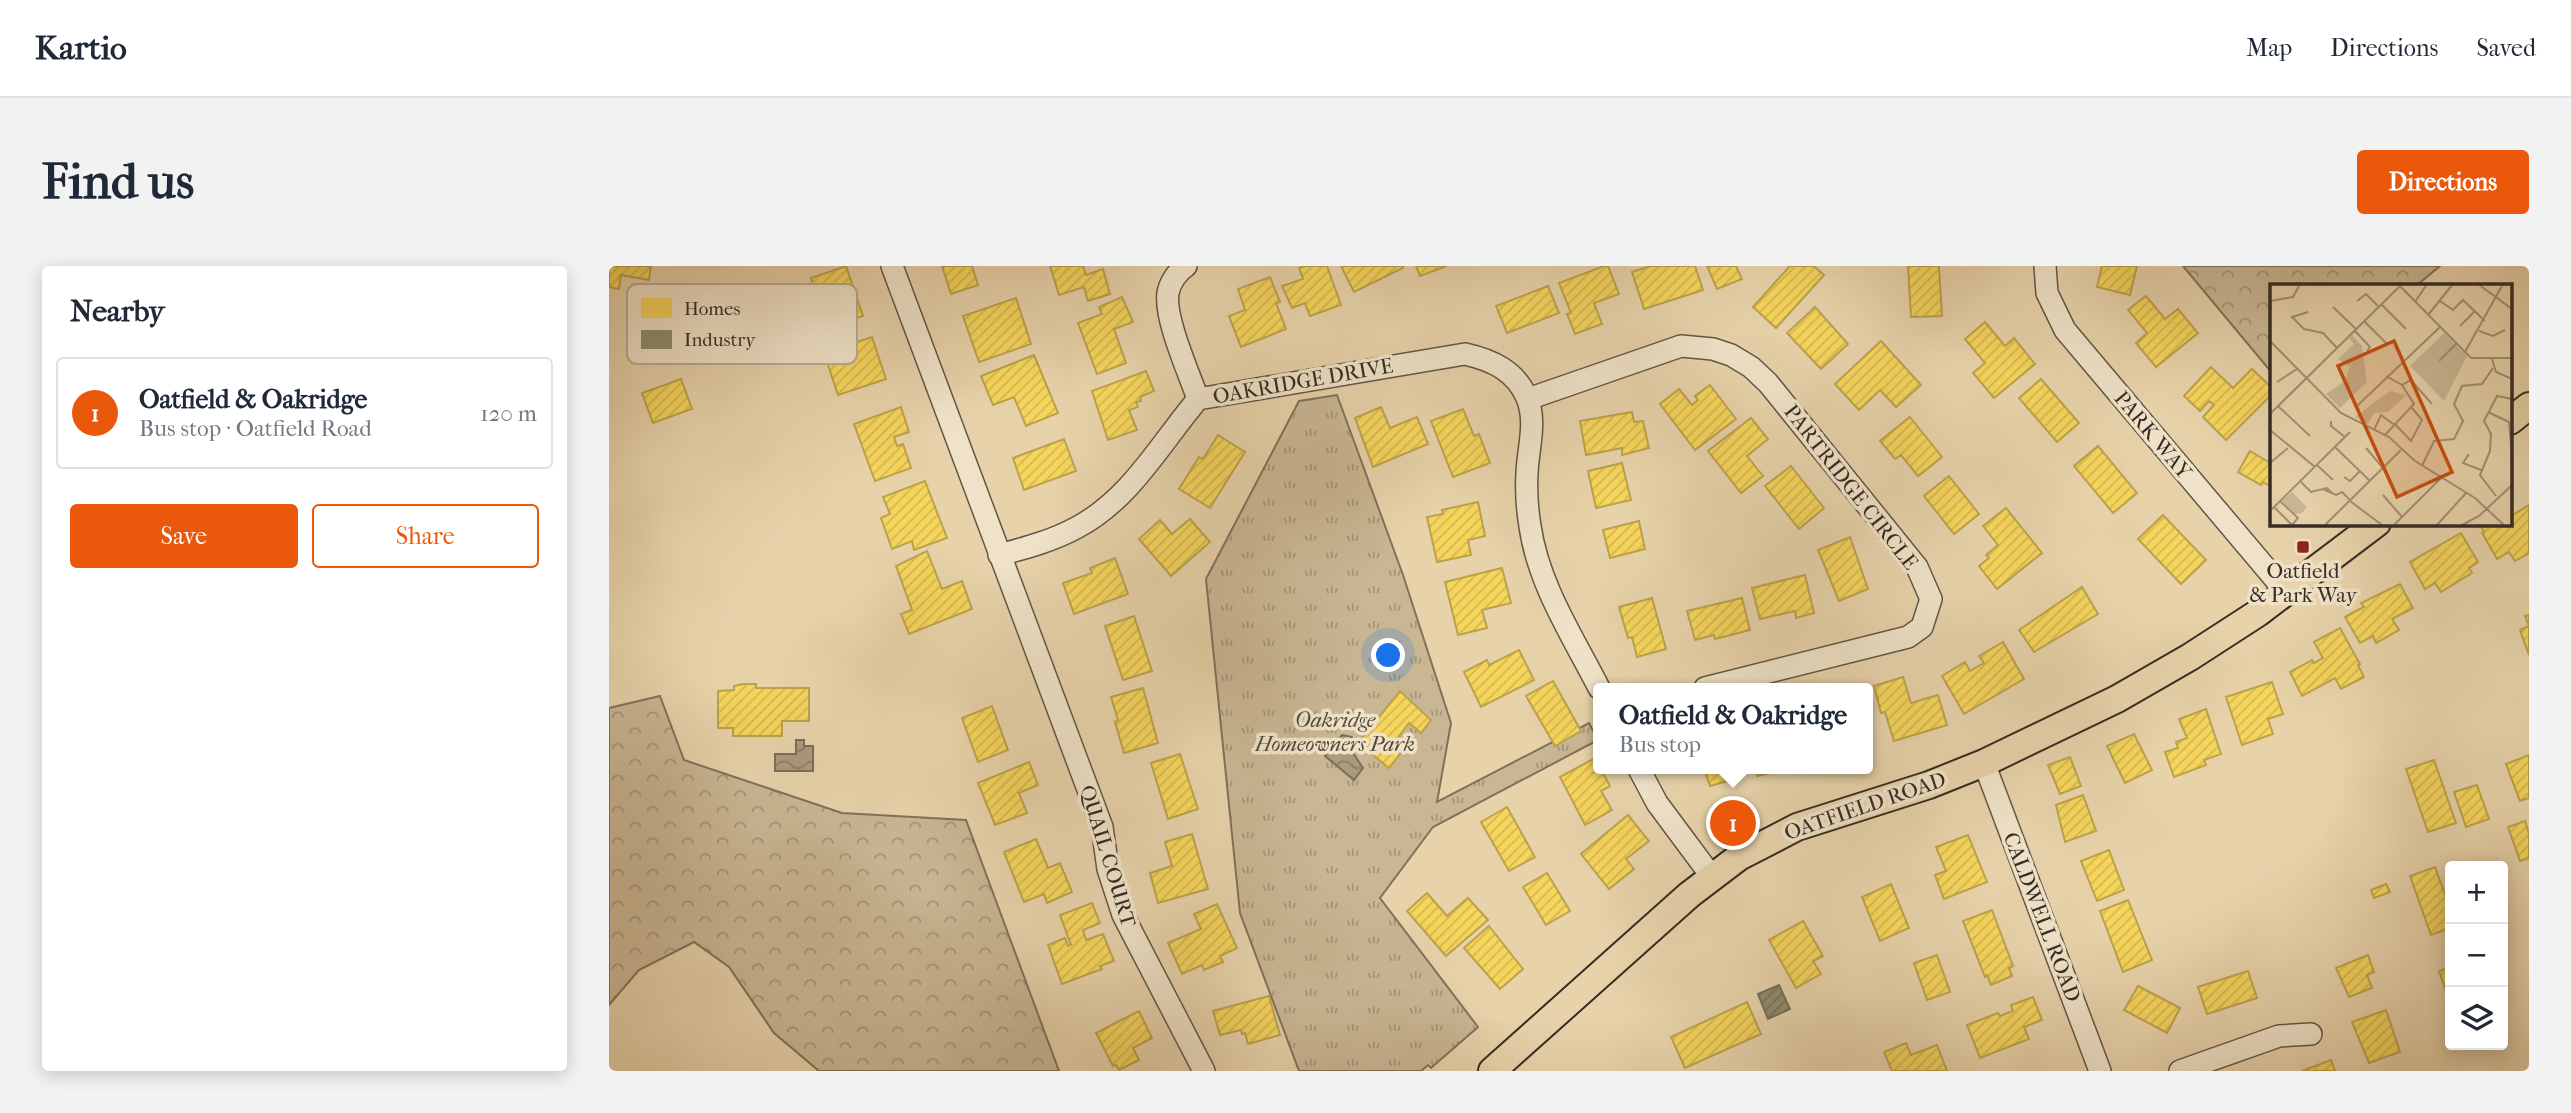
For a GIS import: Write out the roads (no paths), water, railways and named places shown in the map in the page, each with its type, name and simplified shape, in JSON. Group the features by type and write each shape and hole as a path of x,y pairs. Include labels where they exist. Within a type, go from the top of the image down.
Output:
{"main road":[{"path":"2511,420 2529,406"},
{"name":"OATFIELD ROAD","path":"1492,1071 1712,877 1755,847 1797,827 1929,785 1984,763 2105,705 2180,663 2286,592 2374,525"}],"street":[{"path":"892,266 999,555"},
{"path":"1186,266 1179,271 1168,291 1169,314 1198,399"},
{"name":"PARK WAY","path":"2045,266 2047,293 2065,330 2286,592"},
{"name":"PARTRIDGE CIRCLE","path":"1528,399 1681,346 1713,349 1731,355 1751,367 1768,383 1917,567 1931,599 1922,627 1908,637 1725,683"},
{"name":"OAKRIDGE DRIVE","path":"999,555 1037,545 1096,516 1145,468 1198,399 1465,354 1485,358 1503,367 1518,382 1528,399"},
{"path":"1528,399 1532,423 1527,502 1535,550 1543,576 1596,683"},
{"name":"QUAIL COURT","path":"999,555 1103,827 1108,869 1123,915 1204,1071"},
{"name":"CALDWELL ROAD","path":"1984,763 2099,1071"},
{"path":"1642,774 1657,803 1712,877"},
{"path":"2180,1071 2279,1036 2311,1034"}],"water":[{"path":"1342,735 1352,737 1351,750 1363,768 1354,780 1325,756"},
{"path":"796,740 804,740 804,746 813,746 813,771 775,771 775,754 796,754"}],"place":[{"name":"Oatfield & Park Way","path":"2303,547"},
{"name":"Oatfield & Oakridge","path":"1733,823"}],"park label":[{"name":"Oakridge Homeowners Park","path":"1335,732"}]}
